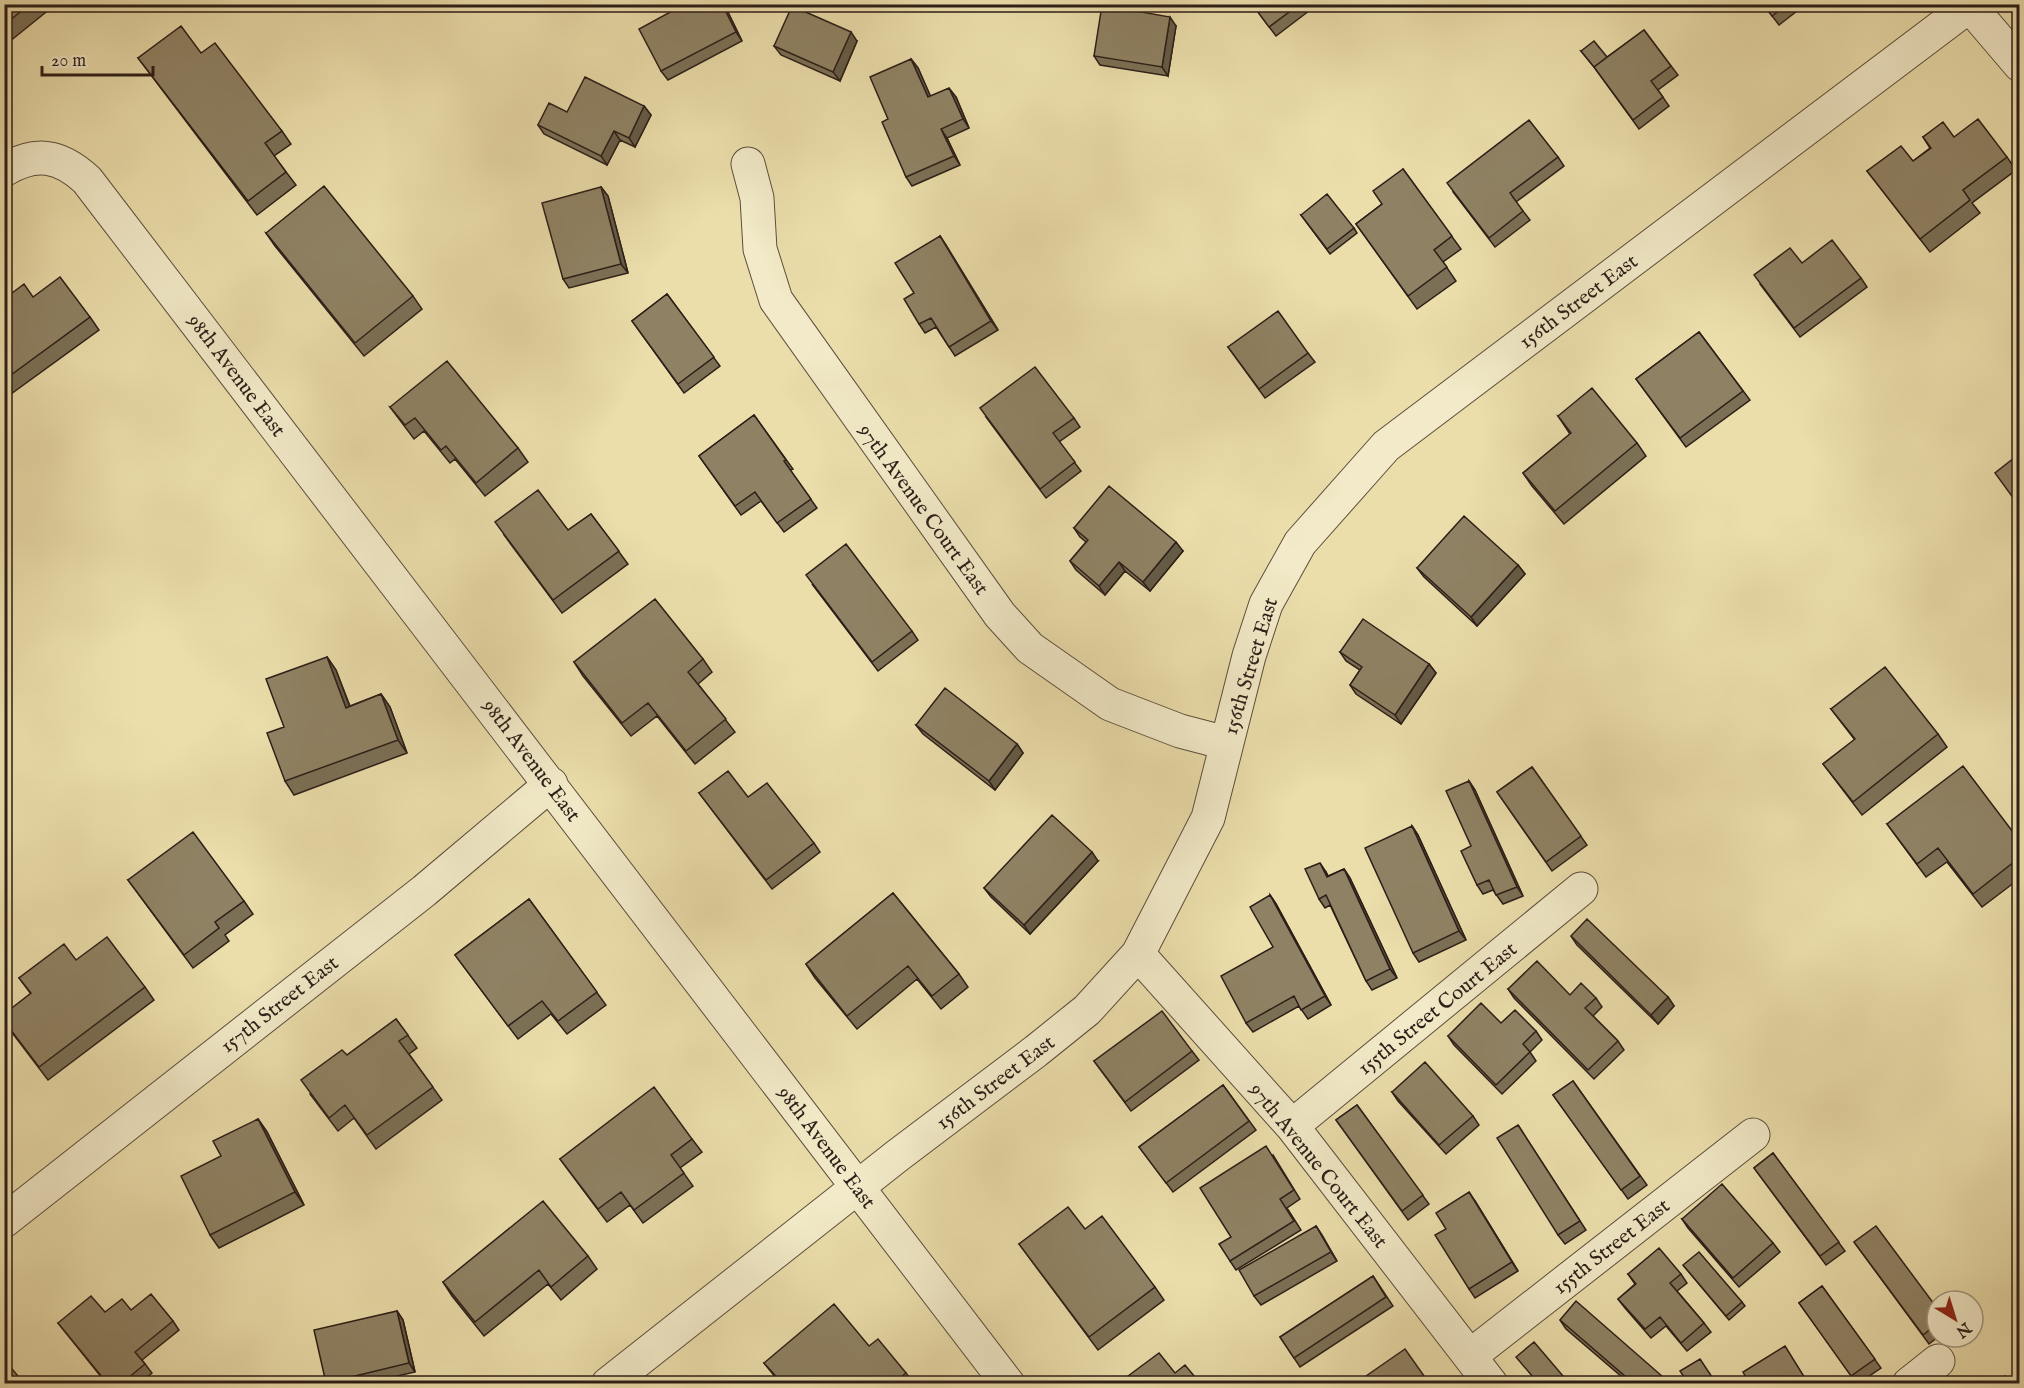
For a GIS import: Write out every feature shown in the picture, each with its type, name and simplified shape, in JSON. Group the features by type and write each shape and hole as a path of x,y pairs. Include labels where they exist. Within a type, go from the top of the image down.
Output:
{"street":[{"path":"1969,5 2019,65"},
{"name":"156th Street East","path":"608,1383 1087,1010 1138,954 1208,818 1226,743 1266,604 1300,543 1386,446 1969,5"},
{"name":"98th Avenue East","path":"4,170 19,161 42,156 76,169 87,180 1008,1383"},
{"name":"97th Avenue Court East","path":"748,164 757,198 760,249 776,300 1000,615 1030,648 1110,704 1180,731 1226,743"},
{"name":"157th Street East","path":"4,1221 424,891 551,784"},
{"name":"155th Street Court East","path":"1292,1126 1581,890"},
{"name":"97th Avenue Court East","path":"1138,954 1292,1126 1491,1383"},
{"name":"155th Street East","path":"1470,1356 1753,1135"},
{"path":"1910,1383 1938,1361"}],"building":[{"path":"4,4 30,4 4,25"},
{"path":"685,4 722,4 736,32 661,71 639,29"},
{"path":"1252,4 1300,4 1269,27"},
{"path":"1763,4 1788,4 1772,16"},
{"path":"1102,5 1170,17 1162,67 1094,56"},
{"path":"792,6 851,32 833,72 774,46"},
{"path":"181,26 201,53 215,43 282,131 265,143 286,172 248,201 138,58"},
{"path":"1644,30 1671,66 1651,81 1663,97 1633,120 1594,67"},
{"path":"1594,41 1607,57 1594,67 1581,51"},
{"path":"911,59 928,97 949,88 963,119 941,129 954,156 906,177 882,122 888,119 870,77"},
{"path":"585,77 644,106 629,138 614,131 601,156 538,125 549,103 567,112"},
{"path":"1978,119 2007,157 1963,190 1970,200 1920,239 1867,171 1901,146 1913,161 1931,148 1923,137 1943,122 1954,137"},
{"path":"1529,120 1558,157 1510,193 1523,211 1489,238 1447,183"},
{"path":"1403,169 1452,236 1434,250 1447,267 1408,296 1356,224 1382,204 1373,191"},
{"path":"324,186 413,296 355,343 266,233"},
{"path":"601,187 621,264 563,279 542,203"},
{"path":"1327,194 1354,228 1327,249 1301,215"},
{"path":"940,236 991,321 949,347 931,318 919,324 904,299 914,293 895,263"},
{"path":"1832,240 1861,278 1794,328 1754,275 1790,248 1802,263"},
{"path":"60,277 90,317 4,380 4,299 24,284 33,297"},
{"path":"667,294 714,357 678,384 632,321"},
{"path":"1278,311 1308,353 1259,389 1228,347"},
{"path":"1699,332 1743,391 1680,438 1636,379"},
{"path":"447,361 518,448 476,483 446,446 441,450 415,418 405,425 390,407"},
{"path":"1035,367 1074,418 1053,433 1075,462 1040,489 980,408"},
{"path":"1592,388 1637,443 1555,511 1523,473 1571,433 1558,416"},
{"path":"754,415 811,499 777,523 755,492 735,506 699,456"},
{"path":"2019,454 2019,506 1995,473"},
{"path":"1109,486 1176,542 1143,582 1119,562 1099,586 1070,561 1088,540 1074,528"},
{"path":"538,490 568,530 591,514 619,551 553,600 495,522"},
{"path":"1464,516 1518,565 1471,617 1417,568"},
{"path":"846,544 912,631 872,662 806,575"},
{"path":"655,599 703,659 688,672 726,719 686,751 648,703 622,723 574,662"},
{"path":"1363,619 1429,664 1395,715 1350,685 1362,667 1340,652"},
{"path":"327,657 346,708 381,694 398,740 285,781 267,733 284,727 266,679"},
{"path":"1885,667 1938,734 1853,802 1823,764 1855,739 1831,709"},
{"path":"945,688 1017,744 989,781 916,725"},
{"path":"1963,766 2019,840 2019,858 1973,894 1938,848 1917,864 1887,824"},
{"path":"1532,767 1581,836 1546,862 1497,792"},
{"path":"728,771 748,797 767,783 814,843 766,880 699,793"},
{"path":"1469,781 1517,887 1496,895 1489,880 1477,885 1461,851 1471,846 1446,791"},
{"path":"1052,815 1092,852 1024,925 984,888"},
{"path":"1412,826 1459,931 1413,953 1365,848"},
{"path":"193,832 244,901 215,922 219,928 184,955 128,880"},
{"path":"1320,863 1327,877 1344,869 1390,969 1366,981 1326,895 1319,899 1305,869"},
{"path":"893,893 959,974 932,996 908,966 847,1016 806,964"},
{"path":"1270,895 1325,996 1301,1010 1294,996 1246,1023 1221,976 1273,947 1250,907"},
{"path":"529,899 597,992 558,1021 542,1001 508,1026 455,955"},
{"path":"1587,919 1668,997 1651,1015 1571,936"},
{"path":"107,937 145,987 39,1067 4,1021 4,1014 31,993 19,978 64,944 76,960"},
{"path":"1537,961 1570,995 1581,983 1596,998 1585,1008 1618,1041 1588,1070 1508,989"},
{"path":"1481,1003 1501,1023 1515,1010 1536,1031 1523,1044 1530,1052 1496,1085 1448,1036"},
{"path":"1162,1011 1192,1051 1125,1102 1094,1061"},
{"path":"396,1019 408,1035 399,1041 433,1087 367,1135 345,1105 329,1118 301,1080 342,1050 347,1055"},
{"path":"1425,1062 1473,1116 1439,1145 1392,1092"},
{"path":"1573,1081 1640,1176 1621,1190 1553,1095"},
{"path":"1223,1085 1249,1121 1166,1183 1139,1147"},
{"path":"654,1087 692,1139 671,1155 684,1173 634,1210 621,1192 598,1209 560,1159"},
{"path":"1357,1105 1423,1195 1402,1211 1336,1120"},
{"path":"258,1119 295,1192 210,1235 181,1176 221,1156 213,1141"},
{"path":"1518,1125 1580,1221 1558,1235 1497,1138"},
{"path":"1266,1146 1294,1190 1280,1199 1294,1221 1230,1261 1219,1244 1231,1237 1200,1188"},
{"path":"1773,1153 1839,1242 1820,1256 1754,1168"},
{"path":"1722,1184 1773,1243 1733,1278 1682,1219"},
{"path":"1469,1192 1512,1262 1469,1289 1435,1235 1446,1229 1436,1213"},
{"path":"543,1201 588,1256 551,1287 539,1270 475,1322 443,1282"},
{"path":"1068,1207 1085,1229 1102,1216 1155,1287 1089,1337 1019,1244"},
{"path":"1316,1226 1331,1252 1254,1296 1239,1270"},
{"path":"1876,1226 1925,1292 1925,1333 1923,1335 1854,1242"},
{"path":"1659,1248 1681,1274 1670,1283 1704,1323 1681,1343 1660,1317 1645,1329 1618,1299 1636,1284 1628,1274"},
{"path":"1699,1252 1742,1302 1726,1316 1683,1265"},
{"path":"1373,1276 1386,1297 1294,1358 1280,1337"},
{"path":"1822,1286 1875,1359 1851,1376 1799,1303"},
{"path":"151,1294 173,1321 135,1352 145,1364 122,1383 107,1383 58,1323 91,1296 105,1312 122,1299 131,1310"},
{"path":"1576,1301 1663,1377 1658,1383 1633,1383 1560,1320"},
{"path":"834,1304 869,1346 878,1339 906,1373 893,1383 782,1383 764,1363"},
{"path":"397,1311 409,1363 326,1383 314,1330"},
{"path":"1534,1342 1569,1383 1538,1383 1516,1357"},
{"path":"1785,1346 1808,1383 1749,1383 1743,1372"},
{"path":"1405,1349 1429,1383 1356,1383"},
{"path":"1159,1353 1175,1373 1185,1365 1200,1383 1128,1383 1124,1379"},
{"path":"1700,1359 1716,1383 1688,1383 1680,1371"},
{"path":"6,1362 24,1383 4,1383 4,1363"},
{"path":"2005,1376 2011,1383 1995,1383"}]}
